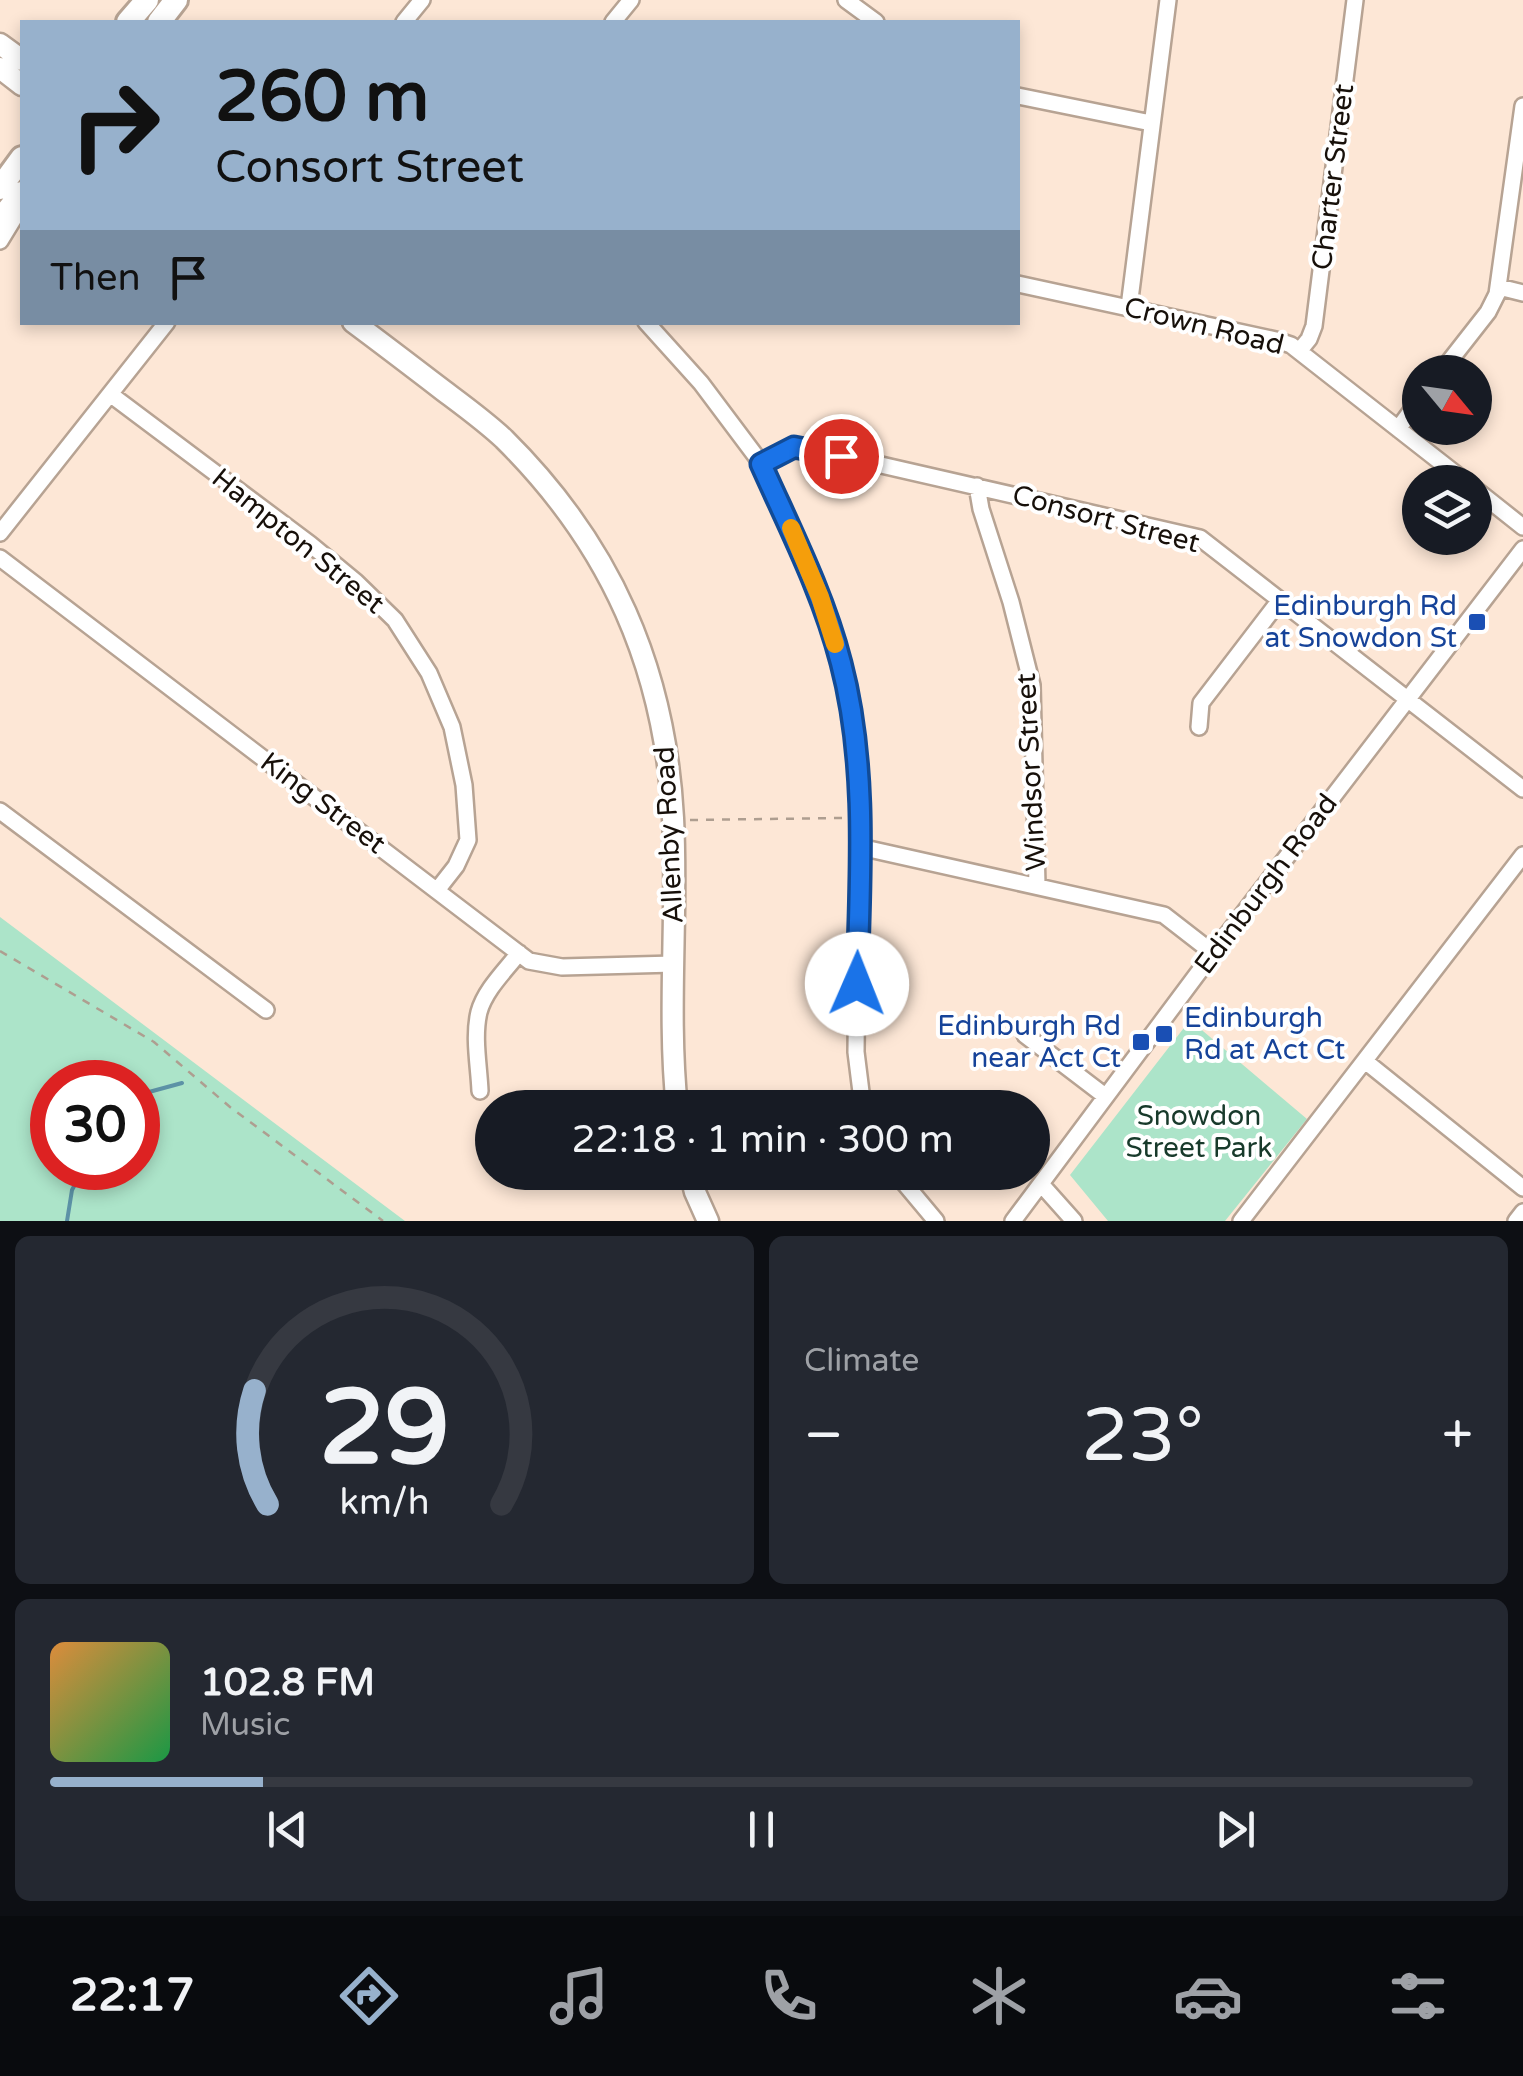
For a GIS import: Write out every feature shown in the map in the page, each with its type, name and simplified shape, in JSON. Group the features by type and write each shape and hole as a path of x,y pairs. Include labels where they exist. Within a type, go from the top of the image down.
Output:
{"highway":[{"path":"130,20 147,0"},
{"path":"160,20 176,0"},
{"path":"0,188 20,161"},
{"path":"0,220 20,196"}],"main road":[{"path":"0,68 20,83"},
{"name":"Allenby Road","path":"364,326 501,437 543,480 582,530 614,585 637,638 668,749 673,820 677,1090"},
{"path":"694,1190 708,1221"}],"street":[{"path":"406,20 422,0"},
{"path":"615,20 631,0"},
{"path":"846,0 873,20"},
{"path":"1130,307 1168,0"},
{"name":"Charter Street","path":"1300,350 1314,326 1355,0"},
{"path":"1020,96 1151,123"},
{"path":"1454,355 1488,312 1499,287 1523,106"},
{"path":"0,241 20,208"},
{"name":"Crown Road","path":"1020,284 1276,340 1300,350 1445,465"},
{"path":"1499,287 1523,293"},
{"path":"0,533 165,325"},
{"path":"649,325 702,383 761,464 813,580 842,664 859,778 856,1052 861,1090"},
{"name":"Hampton Street","path":"110,394 310,544 395,620 428,674 452,727 464,785 468,840 456,866 438,889"},
{"path":"1398,428 1402,423"},
{"name":"Consort Street","path":"761,464 794,447 807,448 1200,538 1523,789"},
{"name":"Windsor Street","path":"977,486 1032,685 1036,885"},
{"path":"1492,502 1523,527"},
{"name":"Edinburgh Road","path":"1050,1172 1523,549"},
{"name":"King Street","path":"0,558 529,960 562,967 674,964"},
{"path":"1199,727 1201,703 1280,600"},
{"path":"0,811 266,1010"},
{"path":"860,847 1164,915 1213,953"},
{"path":"1241,1221 1523,854"},
{"path":"480,1090 480,1010 519,953"},
{"path":"1025,1034 1106,1096"},
{"path":"1365,1060 1523,1188"},
{"path":"909,1190 936,1221"},
{"name":"Edinburgh Road","path":"1013,1221 1036,1190"},
{"path":"1046,1190 1074,1221"},
{"path":"1516,1221 1523,1212"}],"path":[{"path":"673,820 858,818"},
{"path":"0,951 154,1042 230,1106 382,1221"}],"green space":[{"path":"0,917 405,1221 0,1221"},
{"name":"Snowdon Street Park","path":"1190,1020 1307,1119 1225,1221 1108,1221 1070,1175"}],"waterway":[{"path":"160,1089 182,1083"},
{"path":"67,1221 72,1190"}],"slow traffic":[{"path":"791,528 835,644"}],"place":[{"name":"Edinburgh Rd at Snowdon St","path":"1477,622"},
{"name":"Edinburgh Rd at Act Ct","path":"1164,1034"},
{"name":"Edinburgh Rd near Act Ct","path":"1141,1042"}],"route":[{"path":"841,456 794,447 761,464 820,597 848,695 859,778 857,984"}]}
